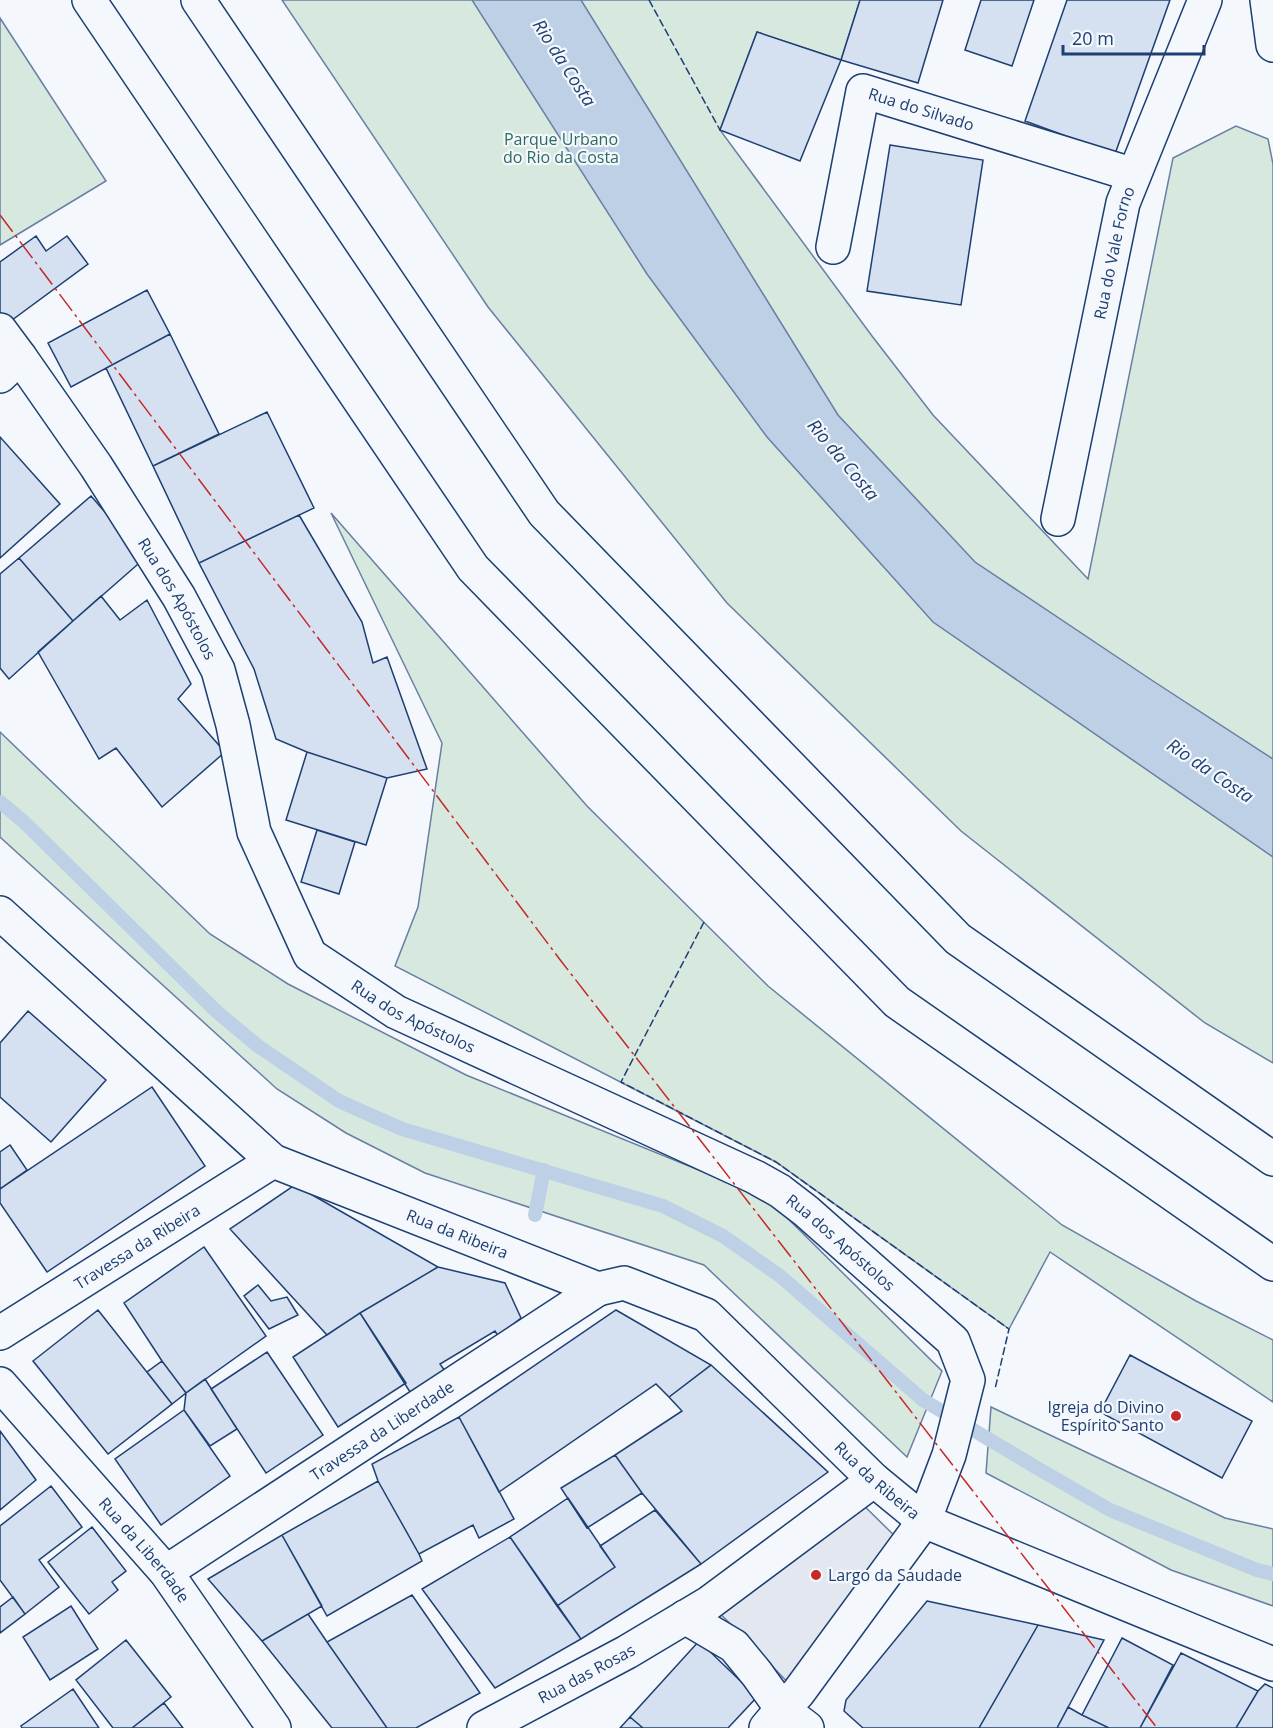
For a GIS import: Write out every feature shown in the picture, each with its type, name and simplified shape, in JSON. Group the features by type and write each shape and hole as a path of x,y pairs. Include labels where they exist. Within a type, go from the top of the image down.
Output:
{"main road":[{"path":"89,0 473,568 897,1002 1273,1264"},
{"path":"198,0 544,513 958,939 1273,1159"},
{"name":"Rua do Vale Forno","path":"1058,519 1123,203 1205,0"},
{"path":"1267,0 1273,45"},
{"name":"Rua do Silvado","path":"833,248 863,91 1134,175"},
{"name":"Rua dos Apóstolos","path":"0,330 10,367 96,466 172,587 218,670 233,725 254,832 310,955 396,1012 755,1177 780,1191 806,1211 953,1341 968,1380 949,1455 924,1521 798,1693 785,1722"},
{"name":"Rua da Ribeira","path":"0,913 273,1161 598,1289 624,1283 706,1315 874,1480 924,1521 1273,1664"},
{"name":"Travessa da Ribeira","path":"0,1333 273,1161"},
{"name":"Travessa da Liberdade","path":"166,1572 598,1289"},
{"name":"Rua da Liberdade","path":"0,1384 166,1572 274,1728"},
{"path":"785,1722 757,1674 734,1646 685,1617 709,1603 874,1480"},
{"name":"Rua das Rosas","path":"484,1728 627,1652 685,1617"}],"green space":[{"name":"Parque Urbano do Rio da Costa","path":"282,0 860,0 841,60 757,32 720,130 933,415 1088,579 1173,158 1236,126 1268,139 1273,164 1273,1063 1205,1023 961,831 727,603 488,307"},
{"path":"0,18 106,181 0,245"},
{"path":"331,513 587,806 768,986 1062,1225 1196,1301 1273,1340 1273,1402 1050,1252 1009,1329 776,1162 395,966 418,907 442,743"},
{"path":"0,732 210,934 288,984 466,1075 767,1198 942,1371 907,1457 704,1265 425,1173 346,1133 277,1089 0,837"},
{"path":"991,1407 1225,1518 1273,1529 1273,1606 1171,1570 986,1473"}],"shaded area":[{"name":"Largo da Saudade","path":"853,1495 906,1547 798,1693 709,1603"}],"water":[{"name":"Rio da Costa","path":"472,0 581,0 838,415 975,562 1273,759 1273,857 933,622 767,437 647,274"}],"building":[{"path":"860,0 943,0 918,83 841,60"},
{"path":"981,0 1034,0 1012,66 965,50"},
{"path":"1067,0 1170,0 1115,154 1025,121"},
{"path":"757,32 841,60 800,161 720,130"},
{"path":"890,145 983,160 961,305 867,291"},
{"path":"36,236 46,251 67,236 88,264 8,323 0,312 0,262"},
{"path":"147,290 170,334 71,387 48,343"},
{"path":"170,334 219,434 153,466 106,368"},
{"path":"267,412 314,508 199,563 153,466"},
{"path":"0,437 60,504 0,558"},
{"path":"91,496 145,558 73,621 19,558"},
{"path":"299,515 362,622 373,663 387,657 427,769 387,778 307,752 276,739 254,669 199,563"},
{"path":"19,558 73,621 9,679 0,668 0,574"},
{"path":"101,596 120,620 147,600 191,684 178,699 225,752 162,807 116,748 99,759 38,652"},
{"path":"307,752 387,778 366,845 286,820"},
{"path":"317,830 355,842 339,894 301,882"},
{"path":"28,1011 106,1080 51,1142 0,1097 0,1043"},
{"path":"152,1087 205,1166 47,1272 0,1203 0,1189"},
{"path":"10,1145 27,1170 0,1189 0,1152"},
{"path":"295,1185 438,1267 327,1335 230,1229"},
{"path":"204,1247 266,1336 186,1393 124,1303"},
{"path":"438,1267 505,1283 521,1318 498,1336 495,1331 440,1364 445,1371 410,1392 360,1313"},
{"path":"258,1285 271,1301 287,1297 298,1315 269,1329 244,1296"},
{"path":"98,1310 172,1404 108,1454 33,1361"},
{"path":"616,1310 711,1365 669,1397 656,1384 499,1492 459,1417"},
{"path":"360,1313 406,1383 338,1427 293,1357"},
{"path":"267,1352 323,1435 266,1473 211,1389"},
{"name":"Igreja do Divino Espírito Santo","path":"1130,1355 1252,1421 1222,1478 1100,1412"},
{"path":"162,1361 186,1393 172,1404 147,1372"},
{"path":"711,1365 828,1472 701,1564 642,1493 615,1455 682,1411 669,1397"},
{"path":"205,1379 237,1429 210,1446 184,1410 186,1393"},
{"path":"184,1410 230,1476 161,1525 115,1459"},
{"path":"459,1417 514,1519 479,1538 473,1525 419,1554 378,1481 372,1464"},
{"path":"0,1431 36,1480 0,1510"},
{"path":"615,1455 642,1493 587,1528 561,1488"},
{"path":"378,1481 422,1561 327,1616 282,1535"},
{"path":"51,1486 82,1527 39,1560 59,1587 25,1614 0,1580 0,1526"},
{"path":"568,1498 615,1567 557,1606 510,1537"},
{"path":"655,1510 701,1564 581,1639 557,1606 615,1567 600,1546"},
{"path":"92,1527 126,1571 112,1582 118,1590 89,1614 48,1562"},
{"path":"282,1535 322,1606 262,1641 208,1579"},
{"path":"510,1537 581,1639 495,1688 422,1589"},
{"path":"412,1595 480,1693 416,1728 387,1728 327,1642"},
{"path":"13,1597 25,1614 0,1633 0,1607"},
{"path":"927,1601 1038,1625 979,1728 863,1728 844,1711 846,1700"},
{"path":"71,1606 98,1649 50,1680 23,1637"},
{"path":"308,1614 387,1728 332,1728 262,1641"},
{"path":"1038,1625 1104,1640 1057,1728 979,1728"},
{"path":"1122,1638 1173,1665 1140,1728 1109,1728 1082,1715"},
{"path":"126,1640 171,1697 132,1728 113,1728 76,1680"},
{"path":"699,1641 757,1697 728,1728 643,1728 630,1717"},
{"path":"1181,1653 1258,1691 1236,1728 1140,1728"},
{"path":"1265,1684 1273,1688 1273,1728 1236,1728 1258,1691"},
{"path":"73,1689 99,1728 22,1728 21,1726"},
{"path":"164,1703 183,1728 132,1728"},
{"path":"1068,1707 1082,1715 1109,1728 1057,1728"},
{"path":"630,1717 643,1728 620,1728"}],"waterway":[{"path":"0,802 24,822 216,1011 258,1046 339,1101 402,1129 663,1206 723,1236 780,1276 923,1400 1110,1510 1257,1570 1273,1574"},
{"path":"535,1215 544,1170"}],"fence":[{"path":"649,0 720,130"},
{"path":"704,922 621,1082 776,1162 1009,1329 995,1389"}],"power":[{"path":"0,215 561,961 1157,1728"}],"place":[{"name":"Igreja do Divino Espírito Santo","path":"1176,1416"},
{"name":"Largo da Saudade","path":"816,1575"}]}
